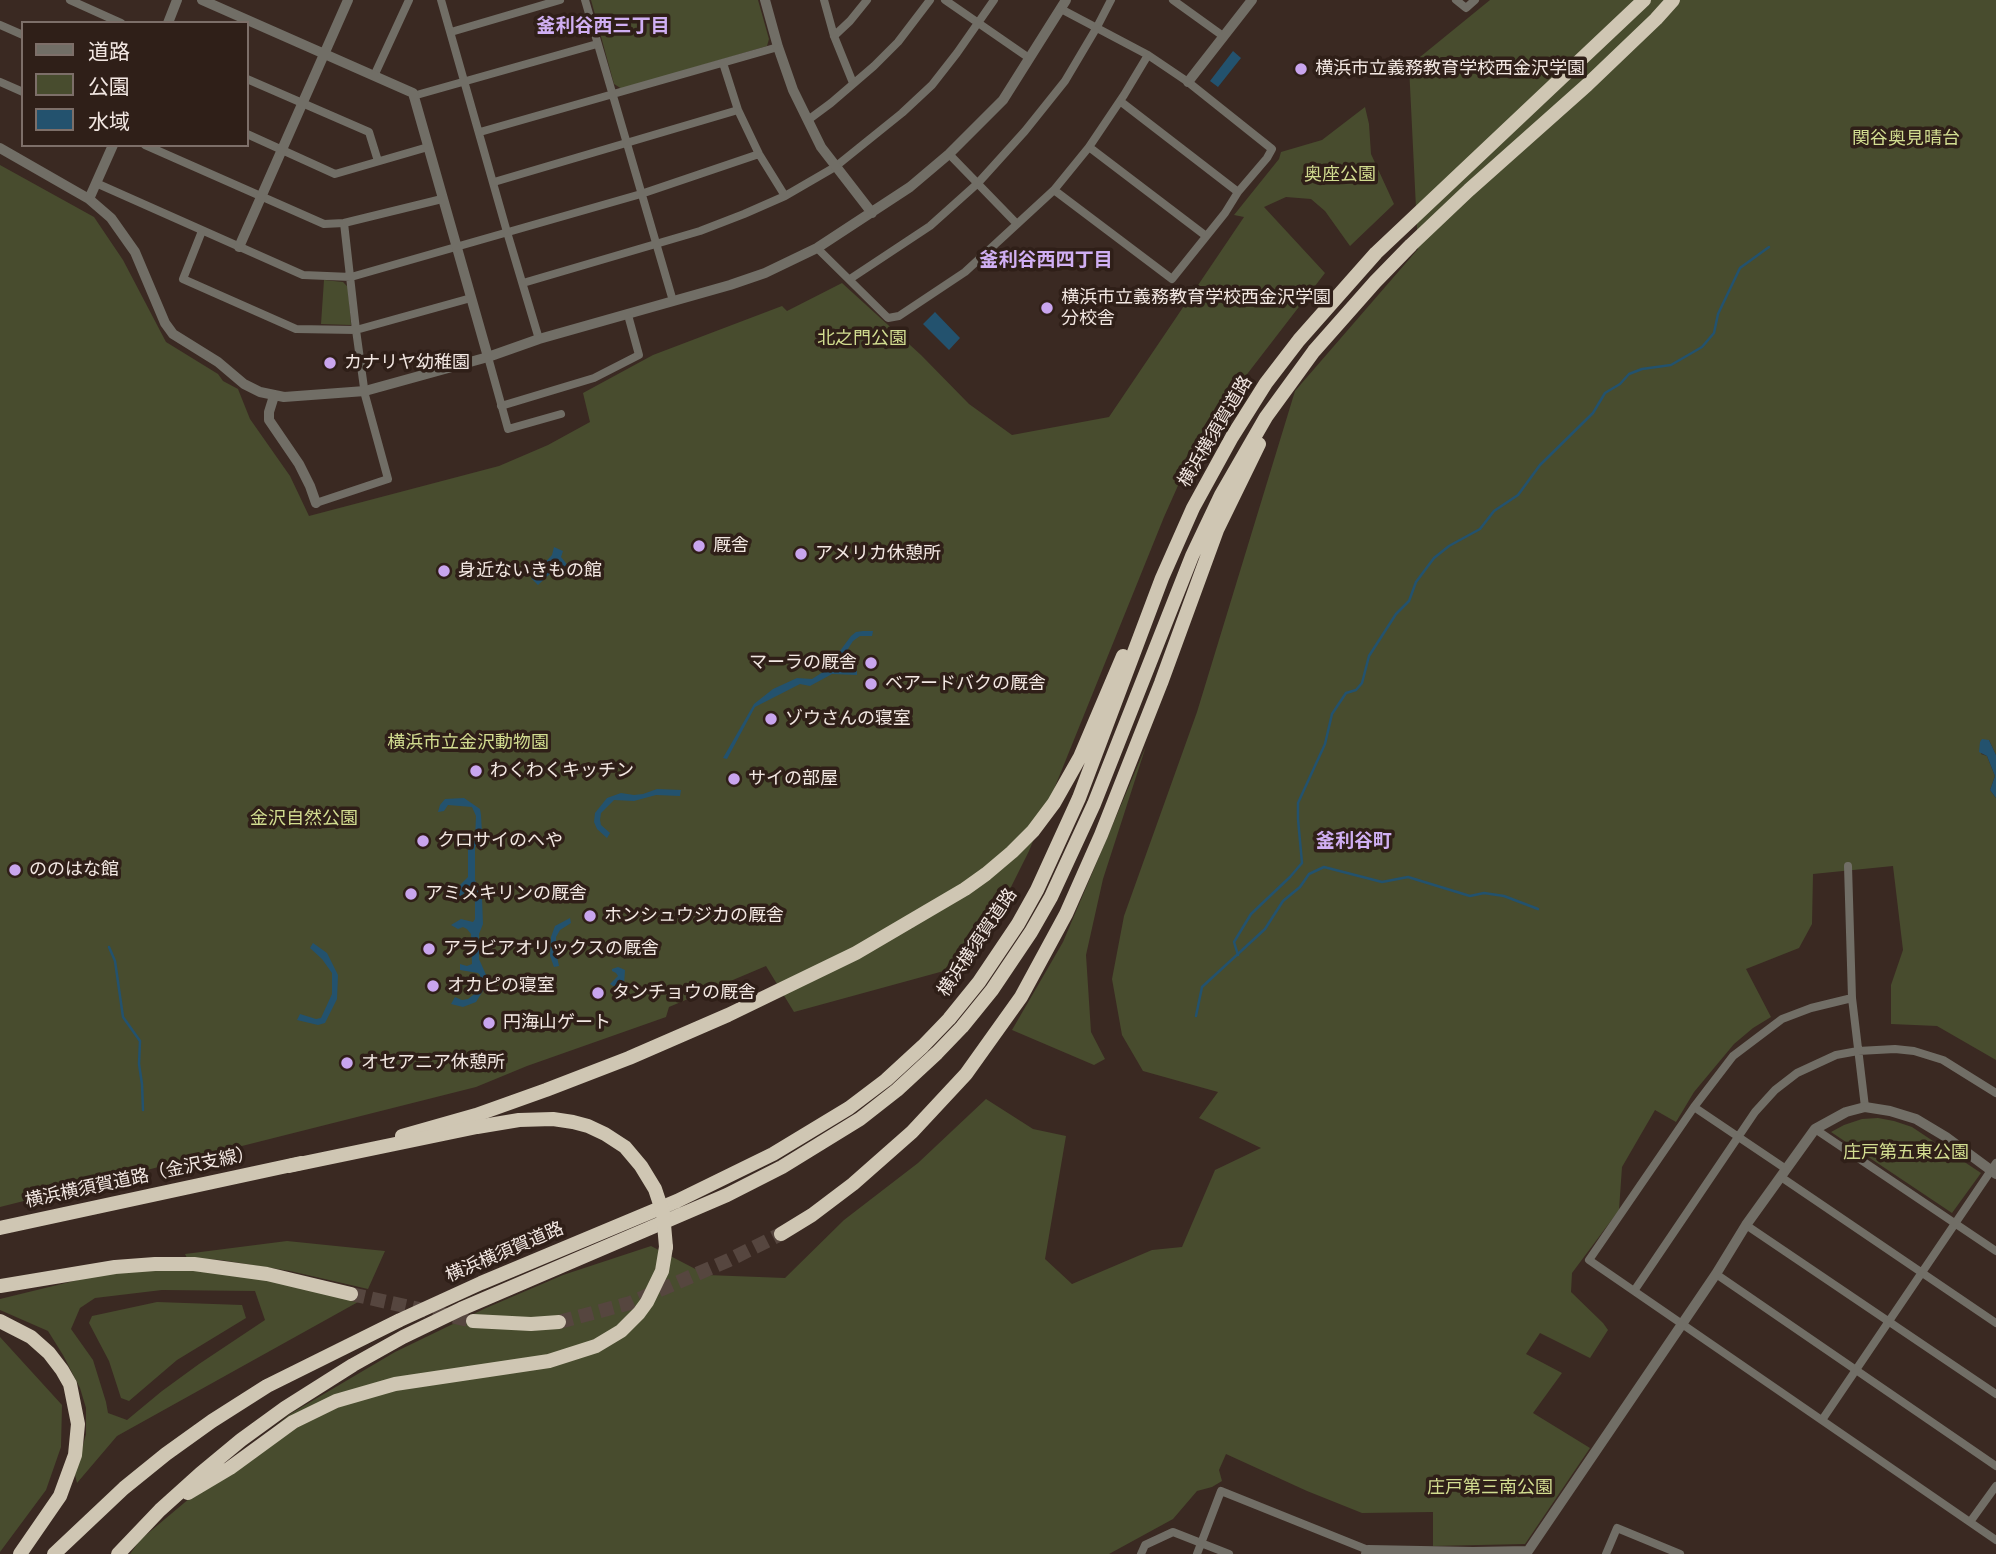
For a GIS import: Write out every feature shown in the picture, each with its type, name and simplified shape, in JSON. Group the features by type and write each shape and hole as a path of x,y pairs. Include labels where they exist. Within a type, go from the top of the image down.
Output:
{"highway":[{"name":"横浜横須賀道路","path":"54,1554 114,1496 155,1462 267,1386 400,1320 677,1201 773,1154 849,1108 886,1080 923,1046 972,990 1018,924 1058,845 1193,508 1232,437 1266,383 1299,340 1376,253 1644,0"},
{"name":"横浜横須賀道路","path":"118,1554 160,1510 241,1440 285,1408 353,1365 461,1309 727,1195 782,1167 860,1119 937,1053 986,997 1025,942 1051,897 1094,804 1192,556 1242,456 1296,374 1375,282 1411,245 1587,85 1673,0"},
{"path":"781,1234 811,1215 878,1163 912,1132 966,1074 1010,1014 1040,965 1070,906 1106,823 1217,530 1296,374"},
{"path":"289,1166 433,1128 546,1090 641,1053 728,1015 868,946 965,889 1004,859 1033,831 1061,792 1080,757 1179,523 1232,437"},
{"path":"160,1510 230,1468 293,1422 336,1401 395,1384 549,1361 596,1346 621,1331 639,1313 662,1271 666,1247 663,1213 655,1189 625,1147 588,1126 554,1119 519,1120 289,1166"},
{"name":"横浜横須賀道路（金沢支線）","path":"0,1228 289,1166"},
{"path":"0,1286 115,1266 194,1264 267,1274 351,1294"},
{"path":"0,1321 31,1337 49,1353 62,1370 70,1384 78,1424 75,1455 60,1496 20,1554"},
{"path":"473,1321 521,1324 559,1322"}],"street":[{"path":"70,0 117,21"},
{"path":"169,21 177,0"},
{"path":"202,0 413,93 508,429 561,414"},
{"path":"374,76 409,0"},
{"path":"441,0 539,339"},
{"path":"451,32 560,0"},
{"path":"584,0 673,301"},
{"path":"765,0 793,90 821,147 872,213"},
{"path":"824,0 834,36 853,83"},
{"path":"834,36 867,0"},
{"path":"808,120 874,66 898,42 930,0"},
{"path":"945,0 1028,58"},
{"path":"523,283 700,231 785,196 835,167 932,85 980,23 994,0"},
{"path":"849,279 930,226 978,183 1026,131 1065,80 1111,0"},
{"path":"1173,0 1223,36"},
{"path":"1188,82 1252,0"},
{"path":"1456,0 1466,8 1475,0"},
{"path":"239,247 303,104 345,1"},
{"path":"0,149 89,199 111,218 135,252 165,323 173,334 218,362 244,384 274,396 294,397 365,391 488,357 539,339 765,273 817,248 909,187 949,154 1003,100 1064,5 1188,82 1272,149 1172,279 1054,190"},
{"path":"0,25 21,35"},
{"path":"413,96 597,44"},
{"path":"480,132 778,47"},
{"path":"817,248 888,318 893,318 965,272 1054,190 1089,147 1148,55"},
{"path":"723,63 738,110 759,154 785,196"},
{"path":"248,79 369,132 378,161"},
{"path":"0,82 21,91"},
{"path":"1120,101 1238,192"},
{"path":"494,182 738,110"},
{"path":"248,134 335,174 428,147"},
{"path":"89,199 112,147"},
{"path":"149,147 324,224 344,223 442,199"},
{"path":"1089,147 1206,236"},
{"path":"96,183 303,275 351,277 641,194 759,154"},
{"path":"949,154 1017,224"},
{"path":"274,396 269,420 299,464 316,503 388,479 365,391 344,223"},
{"path":"202,231 183,279 296,329 356,330 471,298"},
{"path":"501,406 594,378 639,355 628,315"},
{"path":"1848,866 1852,998 1865,1107"},
{"path":"1852,998 1811,1008 1782,1019 1733,1056 1694,1107 1589,1260 1996,1540"},
{"path":"1634,1291 1755,1112 1775,1090 1797,1073 1836,1055 1895,1049 1914,1051 1943,1060 1996,1093"},
{"path":"1694,1107 1996,1323"},
{"path":"1197,1554 1221,1491 1367,1552 1528,1553 1716,1274 1746,1225 1815,1129 1846,1111 1865,1107 1890,1111 1916,1119 1994,1169 1822,1420"},
{"path":"1815,1129 1996,1251"},
{"path":"1746,1225 1996,1394"},
{"path":"1716,1274 1996,1466"},
{"path":"1970,1522 1996,1486"},
{"path":"1606,1554 1617,1528 1680,1554"},
{"path":"1141,1554 1144,1545 1174,1532 1229,1554"}],"green space":[{"path":"591,0 758,0 769,39 767,46 622,89 614,84"},
{"path":"1490,0 1996,0 1996,755 1989,740 1981,754 1987,756 1995,776 1990,790 1996,798 1996,1060 1937,1026 1891,1024 1891,985 1903,950 1893,866 1813,874 1812,924 1799,948 1746,969 1771,1017 1734,1044 1694,1092 1676,1122 1655,1110 1622,1167 1619,1210 1572,1273 1571,1292 1608,1330 1590,1358 1540,1333 1526,1354 1562,1373 1533,1413 1590,1448 1525,1544 1433,1546 1433,1512 1362,1513 1226,1454 1219,1470 1222,1481 1197,1491 1173,1519 1109,1554 130,1554 140,1540 290,1414 395,1352 563,1275 651,1246 707,1275 785,1278 844,1220 918,1163 986,1099 1033,1129 1066,1136 1045,1259 1072,1284 1152,1250 1182,1247 1215,1170 1261,1148 1199,1118 1218,1092 1143,1071 1122,1035 1112,979 1124,916 1197,712 1295,391 1418,249 1409,66"},
{"name":"金沢自然公園","path":"1365,107 1371,154 1394,204 1350,246 1325,211 1311,199 1286,197 1264,207 1325,273 1201,434 1164,517 1029,851 973,963 794,1012 766,966 669,1007 666,1017 476,1087 0,1207 0,165 94,217 123,260 166,342 238,389 250,419 290,476 309,516 499,466 548,445 590,422 583,393 653,355 782,306 787,311 842,283 921,355 969,404 1012,435 1109,417 1244,217 1234,215 1279,159 1281,152 1322,140"},
{"path":"324,280 343,282 348,287 351,325 321,324"},
{"path":"1146,746 1103,879 1086,955 1091,1032 1105,1059 1094,1065 1012,1030 1063,942"},
{"name":"庄戸第五東公園","path":"1878,1118 1912,1127 1981,1173 1952,1213 1831,1132 1862,1119"},
{"path":"287,1241 385,1251 368,1289 290,1271 221,1260 187,1258 185,1254"},
{"path":"170,1268 245,1275 358,1302 117,1436 77,1483 75,1475 86,1434 86,1408 80,1388 48,1331 0,1310 0,1299 123,1269","holes":["162,1290 255,1291 265,1320 199,1364 127,1420 108,1413 93,1360 71,1329 80,1308 95,1298"]},
{"path":"157,1302 242,1305 246,1318 177,1360 129,1401 121,1398 109,1361 89,1323 92,1316"},
{"path":"0,1337 62,1405 61,1447 46,1490 0,1552"}],"water":[{"path":"1233,51 1241,58 1218,87 1210,81"},
{"path":"935,312 960,338 949,350 923,324"},
{"path":"554,547 563,551 561,557 570,568 570,577 561,572 552,572 538,585 531,578 552,555"},
{"path":"863,631 873,631 872,636 860,636 853,641 835,669 857,671 857,675 832,674 810,686 800,684 755,707 727,759 723,758 754,704 773,689 797,678 812,679 826,670 851,636"},
{"path":"1982,739 1989,740 1996,755 1996,798 1990,790 1995,776 1987,756 1979,752"},
{"path":"657,789 681,790 680,796 656,795 634,801 614,800 601,813 601,825 610,833 607,838 597,829 594,822 595,813 607,798 621,793 643,794"},
{"path":"464,798 480,809 481,815 482,834 475,847 475,880 482,898 483,924 479,934 479,959 487,977 486,986 476,1002 463,1007 451,1004 455,997 468,999 477,992 480,975 460,970 460,964 472,964 471,934 463,927 458,929 451,925 461,919 473,922 475,919 475,900 471,892 467,891 453,900 452,893 468,877 468,849 454,846 454,841 475,839 476,816 472,807 448,805 444,811 438,812 445,799"},
{"path":"570,918 571,923 560,930 556,937 559,966 554,967 550,956 551,937 555,926"},
{"path":"313,943 327,953 338,975 337,999 325,1023 318,1025 297,1020 300,1014 321,1018 332,994 332,973 310,948"},
{"path":"618,967 625,970 624,986 610,984 618,976 612,969"}],"waterway":[{"path":"1238,955 1234,942 1251,914 1302,863 1298,803 1325,744 1332,714 1346,693 1356,690 1362,683 1369,656 1396,614 1409,601 1416,582 1434,558 1449,546 1480,529 1494,511 1518,495 1540,465 1593,413 1605,393 1620,384 1629,374 1642,369 1671,365 1702,347 1714,333 1718,314 1740,268 1769,247"},
{"path":"1196,1016 1202,987 1265,929 1283,901 1300,887 1309,874 1324,867 1382,882 1408,877 1470,896 1484,893 1504,896 1538,909"},
{"path":"109,947 115,961 123,1017 140,1041 143,1110"}],"tunnel":[{"path":"559,1322 630,1303 781,1234"},
{"path":"351,1294 473,1321"}],"place":[{"name":"横浜市立義務教育学校西金沢学園","path":"1301,69"},
{"name":"横浜市立義務教育学校西金沢学園 分校舎","path":"1047,308"},
{"name":"カナリヤ幼稚園","path":"330,363"},
{"name":"厩舎","path":"699,546"},
{"name":"アメリカ休憩所","path":"801,554"},
{"name":"身近ないきもの館","path":"444,571"},
{"name":"マーラの厩舎","path":"871,663"},
{"name":"ベアードバクの厩舎","path":"871,684"},
{"name":"ゾウさんの寝室","path":"771,719"},
{"name":"わくわくキッチン","path":"476,771"},
{"name":"サイの部屋","path":"734,779"},
{"name":"クロサイのへや","path":"423,841"},
{"name":"ののはな館","path":"15,870"},
{"name":"アミメキリンの厩舎","path":"411,894"},
{"name":"ホンシュウジカの厩舎","path":"590,916"},
{"name":"アラビアオリックスの厩舎","path":"429,949"},
{"name":"オカピの寝室","path":"433,986"},
{"name":"タンチョウの厩舎","path":"598,993"},
{"name":"円海山ゲート","path":"489,1023"},
{"name":"オセアニア休憩所","path":"347,1063"}],"district":[{"name":"釜利谷西三丁目","path":"603,27"},
{"name":"釜利谷西四丁目","path":"1046,261"},
{"name":"釜利谷町","path":"1354,842"}],"park label":[{"name":"関谷奥見晴台","path":"1906,139"},
{"name":"奥座公園","path":"1340,175"},
{"name":"北之門公園","path":"862,339"},
{"name":"横浜市立金沢動物園","path":"468,743"},
{"name":"庄戸第三南公園","path":"1490,1488"}]}
